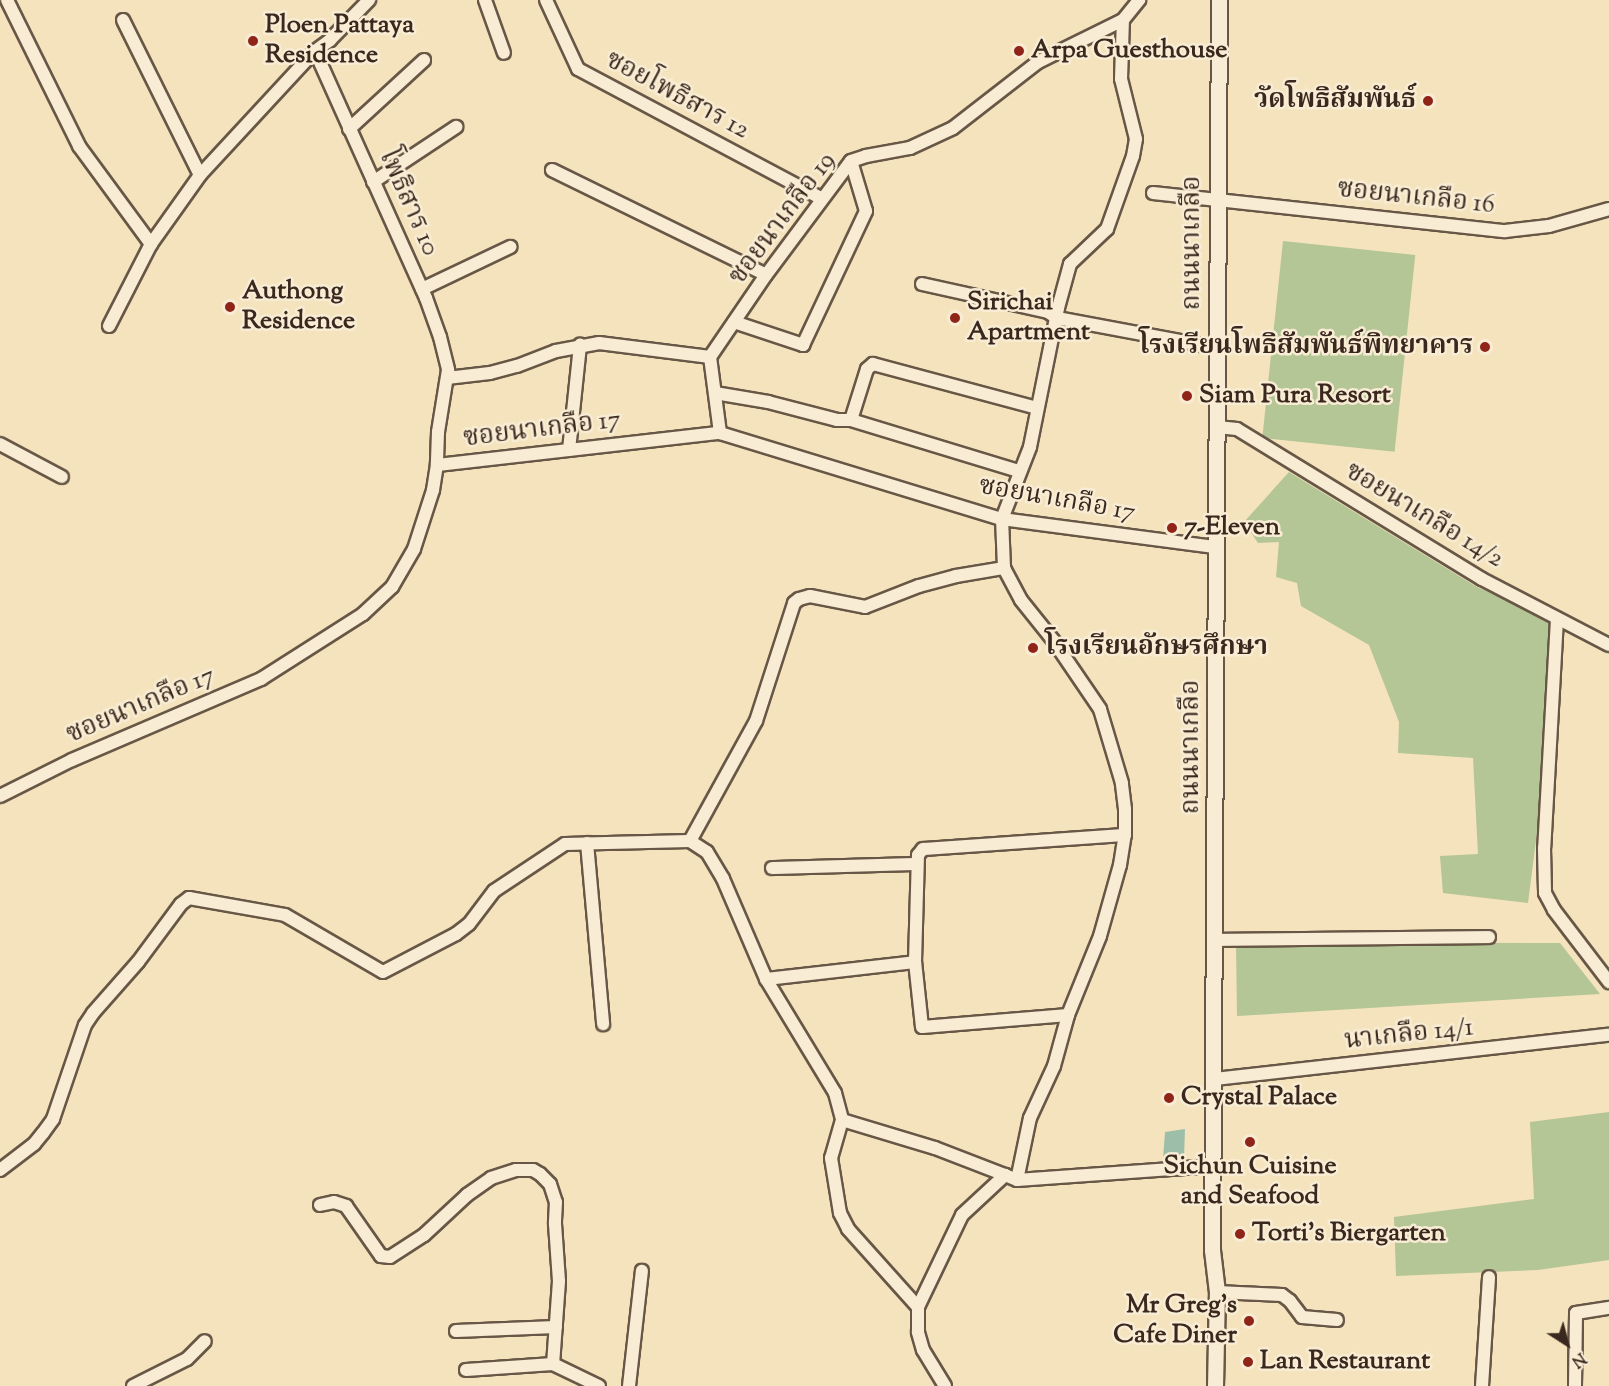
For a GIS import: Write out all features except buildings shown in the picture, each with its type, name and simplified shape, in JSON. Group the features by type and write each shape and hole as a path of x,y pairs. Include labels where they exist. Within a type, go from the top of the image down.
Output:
{"street":[{"path":"7,0 79,146 151,244"},
{"path":"109,326 151,244 200,175 315,51 330,40 369,0"},
{"path":"485,0 504,53"},
{"name":"ซอยโพธิสาร 12","path":"546,0 578,69 821,198"},
{"name":"ซอยนาเกลือ 19","path":"710,357 821,198 851,161 910,148 953,128 1038,62 1123,20 1139,0"},
{"name":"ถนนนาเกลือ","path":"1215,1386 1217,1292 1212,1250 1219,0"},
{"path":"123,20 200,175"},
{"path":"1017,1180 1030,1118 1054,1065 1068,1014 1100,936 1120,865 1125,835 1122,783 1100,709 1053,640 1021,600 1004,568 1002,519 1030,447 1070,264 1107,229 1133,156 1136,139 1121,79 1123,20"},
{"name":"โพธิสาร 10","path":"315,51 422,289 444,353 447,378 438,432 436,465"},
{"path":"349,129 423,60"},
{"path":"373,182 456,127"},
{"path":"734,322 803,345 866,211 851,161"},
{"path":"552,170 766,275"},
{"name":"ซอยนาเกลือ 16","path":"1153,193 1505,231 1549,226 1609,209"},
{"path":"422,289 510,248"},
{"path":"922,284 1048,312 1057,318 1217,348"},
{"path":"447,378 517,366 580,345 599,343 710,357 720,433"},
{"path":"569,450 580,345"},
{"path":"851,420 867,369 873,364 1037,408"},
{"path":"715,393 768,402 837,420 851,420 1019,471"},
{"name":"ซอยนาเกลือ 14/2","path":"1217,427 1237,429 1482,579 1609,645"},
{"name":"ซอยนาเกลือ 17","path":"0,796 72,760 261,679 363,614 392,587 414,549 433,490 436,465 720,433 1002,519 1216,547"},
{"path":"0,444 62,477"},
{"path":"690,841 756,721 794,603 810,596 865,607 919,586 956,576 1004,568"},
{"path":"1557,619 1544,848 1545,894 1554,910 1609,982"},
{"path":"1068,1014 922,1027 915,962 918,855 923,849 1125,835"},
{"path":"0,1170 29,1149 53,1119 85,1025 138,962 181,904 189,898 285,915 383,972 456,934 469,924 494,891 565,844 690,841 707,852 723,879 766,979 835,1093 842,1120 831,1158 840,1213 848,1228 918,1306"},
{"path":"587,843 603,1024"},
{"path":"772,868 917,864"},
{"path":"1215,940 1489,937"},
{"path":"766,979 915,962"},
{"name":"นาเกลือ 14/1","path":"1214,1079 1609,1035"},
{"path":"842,1120 935,1148 1017,1180 1214,1166"},
{"path":"320,1205 334,1202 346,1206 381,1256 390,1257 424,1235 467,1195 491,1178 516,1170 532,1170 540,1173 550,1184 556,1202 555,1224 560,1281 553,1364"},
{"path":"945,1386 923,1350 918,1332 918,1306 962,1215 1005,1175"},
{"path":"629,1386 642,1271"},
{"path":"1482,1386 1489,1277"},
{"path":"1217,1292 1282,1296 1290,1301 1302,1317 1337,1320"},
{"path":"1575,1386 1576,1313 1609,1308"},
{"path":"456,1332 556,1327"},
{"path":"133,1386 187,1359 205,1341"},
{"path":"466,1370 553,1364 599,1386"}],"shaded area":[{"path":"1283,241 1415,255 1395,452 1262,438"},
{"path":"1289,472 1477,587 1549,619 1544,778 1528,903 1443,893 1440,856 1478,854 1473,758 1398,753 1399,722 1369,645 1301,606 1297,583 1276,577 1279,542 1258,543 1244,522"},
{"path":"1236,942 1560,943 1600,994 1237,1016"},
{"path":"1609,1112 1609,1260 1538,1270 1396,1276 1394,1217 1534,1199 1530,1122"},
{"path":"1185,1129 1184,1158 1163,1159 1165,1132"}],"place":[{"name":"Ploen Pattaya Residence","path":"253,41"},
{"name":"Arpa Guesthouse","path":"1019,51"},
{"name":"วัดโพธิสัมพันธ์","path":"1428,101"},
{"name":"Authong Residence","path":"230,307"},
{"name":"Sirichai Apartment","path":"955,318"},
{"name":"โรงเรียนโพธิสัมพันธ์พิทยาคาร","path":"1485,347"},
{"name":"Siam Pura Resort","path":"1187,396"},
{"name":"7-Eleven","path":"1172,528"},
{"name":"โรงเรียนอักษรศึกษา","path":"1033,648"},
{"name":"Crystal Palace","path":"1169,1098"},
{"name":"Sichun Cuisine and Seafood","path":"1250,1142"},
{"name":"Torti's Biergarten","path":"1240,1234"},
{"name":"Mr Greg's Cafe Diner","path":"1249,1321"},
{"name":"Lan Restaurant","path":"1248,1362"}]}
